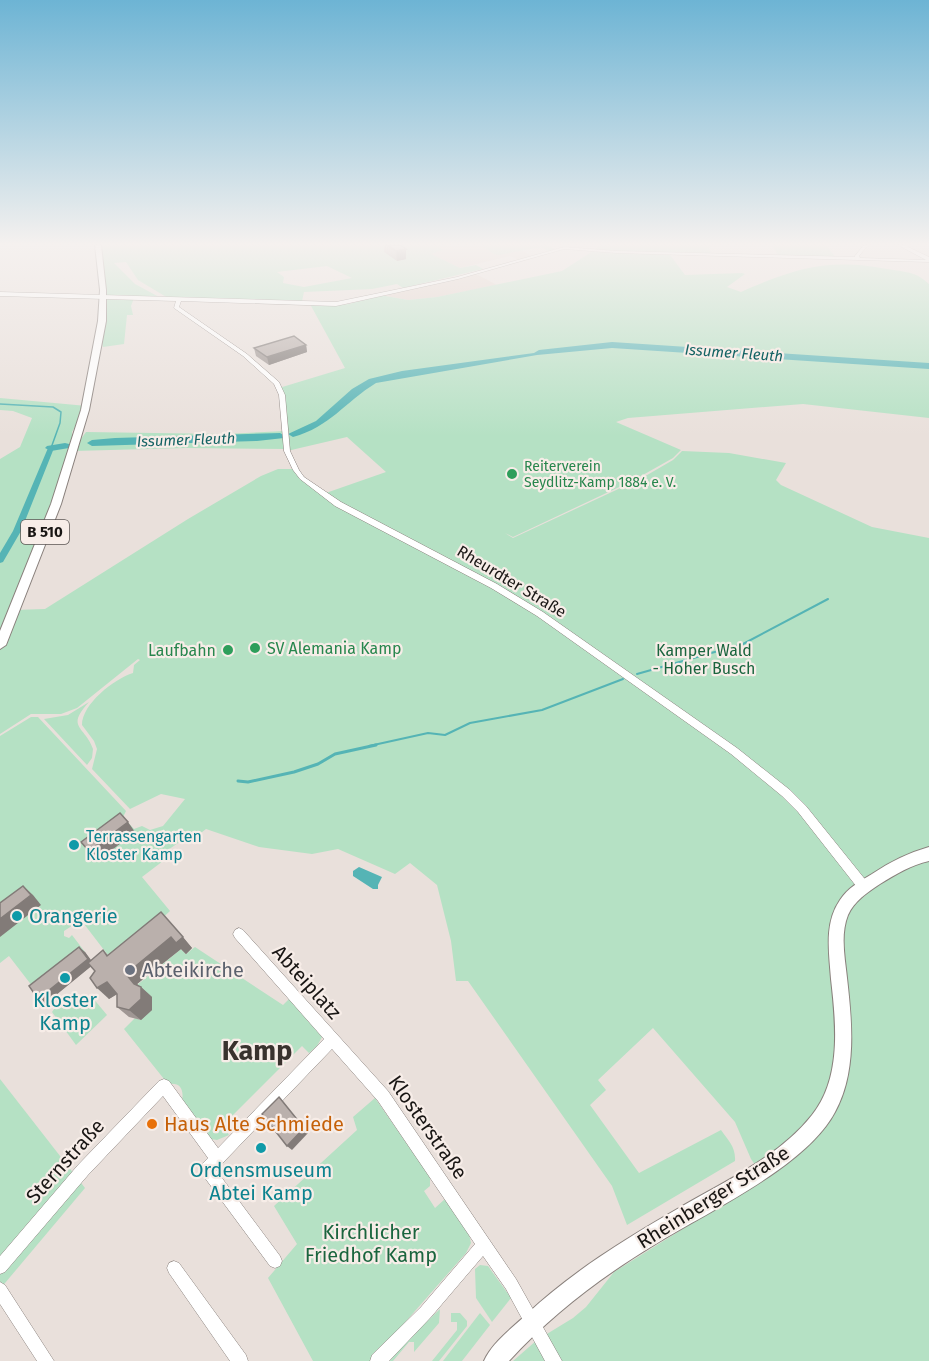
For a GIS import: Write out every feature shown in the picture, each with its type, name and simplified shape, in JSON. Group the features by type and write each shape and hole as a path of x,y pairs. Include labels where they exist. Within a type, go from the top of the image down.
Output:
{"main road":[{"name":"B 510","path":"0,645 56,504 76,441 85,411 100,334 102,309"},
{"name":"Rheinberger Straße","path":"495,1361 532,1323 622,1254 760,1170 814,1129 830,1104 843,1056 843,1006 837,963 837,932 841,914 850,898 864,887 893,868 929,854"}],"street":[{"name":"Rheurdter Straße","path":"178,309 245,356 277,383 282,395 287,451 302,478 338,504 494,586 540,614 734,751 802,808 864,887"},
{"name":"Abteiplatz","path":"217,1158 333,1039 239,934"},
{"name":"Klosterstraße","path":"333,1039 383,1096 511,1284 554,1361"},
{"name":"Sternstraße","path":"0,1267 76,1178 164,1086 217,1158"},
{"path":"217,1158 207,1169 275,1261"},
{"path":"378,1361 426,1312 483,1244"},
{"path":"174,1268 240,1361"},
{"path":"0,1290 46,1361"}],"green space":[{"path":"100,309 132,309 133,315 127,315 124,344 103,347 100,334"},
{"name":"Kamper Wald - Hoher Busch","path":"312,309 929,309 929,418 803,404 628,418 616,422 681,450 673,458 634,480 513,537 505,533 513,538 642,478 673,460 682,451 729,453 786,463 776,480 781,485 872,527 929,538 929,1361 513,1361 537,1340 573,1318 586,1307 614,1272 764,1178 751,1159 735,1122 653,1028 598,1080 606,1090 590,1105 639,1173 721,1130 733,1148 735,1161 627,1225 612,1186 468,981 456,981 451,941 437,885 410,863 395,874 338,849 312,854 259,847 206,829 188,843 184,839 159,856 163,861 142,877 170,911 114,963 81,920 64,931 64,936 69,938 72,935 85,952 36,991 9,956 0,963 0,736 31,717 38,717 126,811 123,817 134,829 142,826 150,830 163,826 185,799 161,794 130,809 92,769 97,749 82,725 83,717 100,693 133,673 134,665 140,660 138,659 77,708 61,714 31,714 0,734 0,459 20,447 32,418 13,411 0,410 0,398 87,406 72,432 73,450 86,432 223,434 285,431 279,388 345,368","holes":["347,437 386,472 323,494 294,469 278,469 261,476 188,519 45,609 14,610 73,451 186,448 287,449 287,451"]},
{"path":"89,702 78,717 79,727 93,749 92,758 87,765 44,719 68,715"},
{"path":"195,947 283,1005 289,999 322,1037 309,1053 302,1046 222,1126 229,1135 217,1140 211,1139 182,1101 181,1088 176,1084 168,1084 124,1029 135,1018 141,1020 141,994 137,985 181,949 186,954"},
{"path":"76,995 92,997 107,1015 76,1045 52,1012 62,1000"},
{"path":"0,1079 85,1188 0,1289"},
{"name":"Kirchlicher Friedhof Kamp","path":"375,1098 430,1177 430,1186 424,1191 435,1208 445,1199 469,1234 471,1243 466,1253 371,1361 313,1361 268,1278 297,1244 274,1206 357,1130 353,1117"},
{"path":"480,1265 488,1266 511,1298 492,1322 476,1298 475,1269"},
{"path":"440,1309 439,1323 414,1352 414,1342 409,1342 393,1361 386,1361"},
{"path":"451,1313 460,1313 467,1321 467,1326 439,1361 432,1361 457,1330 457,1322 451,1322"},
{"path":"480,1313 490,1325 462,1361 443,1361"}],"water":[{"path":"359,867 382,877 378,889 373,889 353,876 353,871"}],"building":[{"path":"294,336 306,345 267,357 254,348"},
{"path":"120,813 128,822 89,851 81,842"},
{"path":"23,886 31,895 0,919 0,903"},
{"path":"161,912 183,937 176,943 171,937 126,974 134,984 141,987 141,999 129,1010 117,1007 117,994 107,982 97,988 90,978 95,971 88,963 103,950 107,956"},
{"path":"79,947 88,959 38,999 29,986"},
{"path":"279,1097 304,1128 287,1146 262,1114"}],"waterway":[{"name":"Issumer Fleuth","path":"539,353 612,345 929,366"},
{"name":"Issumer Fleuth","path":"293,434 320,423 356,391 373,381 402,374 532,355"},
{"path":"0,404 53,407 61,412 60,423 51,448"},
{"name":"Issumer Fleuth","path":"92,443 280,436"},
{"name":"Issumer Fleuth","path":"51,448 65,446"},
{"path":"0,560 17,531 51,448"},
{"path":"637,674 743,644 828,599"},
{"path":"369,746 428,733 445,735 470,723 542,710 623,679"},
{"path":"238,781 248,782 294,772 318,764 335,754 376,745"}],"place":[{"name":"Reiterverein Seydlitz-Kamp 1884 e. V.","path":"512,474"},
{"name":"SV Alemania Kamp","path":"255,648"},
{"name":"Laufbahn","path":"228,650"},
{"name":"Terrassengarten Kloster Kamp","path":"74,845"},
{"name":"Orangerie","path":"17,916"},
{"name":"Abteikirche","path":"130,970"},
{"name":"Kloster Kamp","path":"65,978"},
{"name":"Haus Alte Schmiede","path":"152,1124"},
{"name":"Ordensmuseum Abtei Kamp","path":"261,1148"}],"district":[{"name":"Kamp","path":"257,1051"}]}
